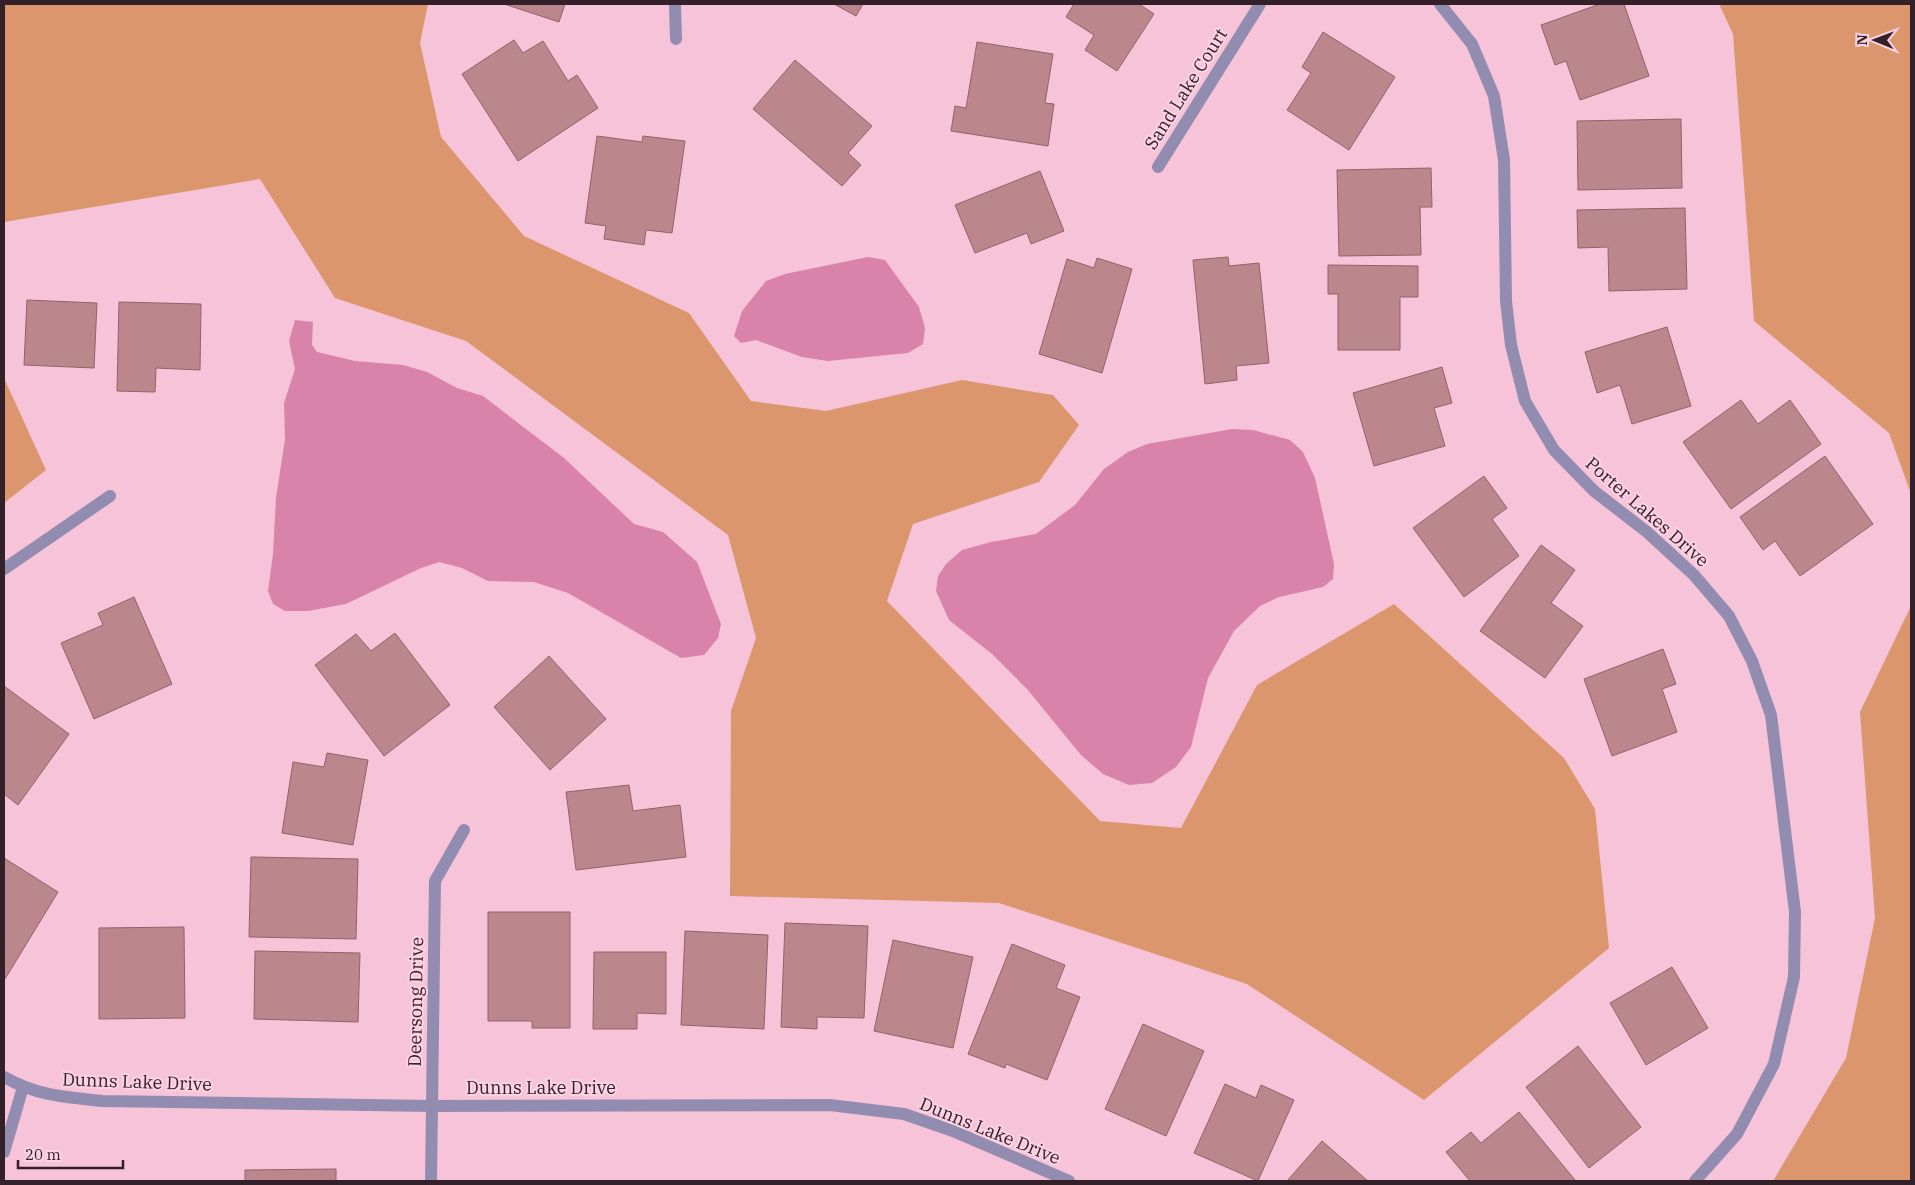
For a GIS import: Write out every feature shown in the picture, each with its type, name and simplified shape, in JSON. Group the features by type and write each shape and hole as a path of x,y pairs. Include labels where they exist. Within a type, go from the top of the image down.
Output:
{"street":[{"path":"675,4 676,39"},
{"name":"Sand Lake Court","path":"1158,167 1260,4"},
{"name":"Porter Lakes Drive","path":"1440,4 1472,44 1494,96 1504,160 1506,301 1511,345 1525,401 1554,450 1594,491 1647,532 1694,575 1729,616 1752,661 1770,715 1796,912 1794,977 1774,1064 1737,1134 1695,1181"},
{"path":"4,569 110,496"},
{"name":"Deersong Drive","path":"431,1181 435,881 464,830"},
{"name":"Dunns Lake Drive","path":"4,1077 23,1088 55,1096 102,1101 432,1106 830,1104 904,1114 953,1131 1068,1181"},
{"path":"4,1152 23,1088"}],"shaded area":[{"path":"4,4 428,4 420,43 441,137 524,236 689,313 751,401 826,411 962,380 1053,395 1079,425 1039,482 913,524 887,601 1100,821 1181,828 1257,685 1394,604 1564,758 1595,809 1609,948 1424,1100 1247,984 999,903 730,896 731,711 756,638 728,535 466,341 335,298 260,179 4,222"},
{"path":"1719,4 1911,4 1911,494 1889,433 1754,321 1733,34"},
{"path":"868,257 885,260 919,307 925,328 923,344 908,353 828,361 802,357 756,340 741,343 734,336 742,311 766,281 785,274"},
{"path":"295,320 313,322 312,345 317,352 355,361 403,365 427,372 457,388 483,396 564,458 634,524 663,532 697,562 721,624 718,638 704,655 681,658 568,593 534,582 488,581 462,568 439,562 421,568 346,604 308,611 285,611 273,604 268,591 273,554 276,498 285,439 284,403 295,369 289,341"},
{"path":"4,378 46,470 4,503"},
{"path":"1232,429 1253,430 1290,440 1303,452 1315,478 1334,564 1333,579 1323,587 1279,597 1260,606 1234,631 1208,678 1191,747 1176,767 1152,783 1129,785 1103,774 1081,755 1027,689 992,654 949,620 936,591 938,576 946,564 962,550 991,542 1036,534 1075,505 1104,469 1128,452 1147,444"},
{"path":"1911,606 1911,1181 1773,1181 1846,1058 1875,918 1860,712"}],"building":[{"path":"504,4 565,4 559,22"},
{"path":"834,4 863,4 856,16"},
{"path":"1074,4 1139,4 1154,14 1117,71 1085,50 1094,35 1066,17"},
{"path":"1600,4 1624,4 1649,76 1580,100 1566,61 1555,65 1541,25"},
{"path":"1323,32 1395,77 1349,150 1287,110 1311,73 1302,67"},
{"path":"514,40 523,53 543,41 568,81 577,75 598,108 518,161 462,74"},
{"path":"977,42 1053,54 1045,103 1054,104 1048,146 951,131 955,106 966,108"},
{"path":"795,60 872,126 848,153 861,165 842,186 753,109"},
{"path":"1681,119 1682,188 1578,190 1577,121"},
{"path":"597,136 642,142 643,136 685,141 672,233 646,230 644,245 604,239 606,226 585,223"},
{"path":"1431,168 1432,207 1420,207 1421,255 1339,256 1337,170"},
{"path":"1040,171 1064,231 1031,244 1027,233 975,253 955,205"},
{"path":"1685,208 1687,289 1609,291 1608,247 1578,248 1577,210"},
{"path":"1228,257 1229,266 1259,263 1269,363 1236,366 1237,380 1205,384 1193,260"},
{"path":"1097,258 1132,269 1102,373 1039,354 1067,259 1094,268"},
{"path":"1328,265 1418,266 1418,297 1400,297 1400,350 1338,350 1338,294 1328,294"},
{"path":"27,300 97,303 94,368 24,365"},
{"path":"119,302 201,304 200,370 156,368 155,392 117,391"},
{"path":"1667,327 1691,406 1632,424 1620,385 1597,393 1585,352"},
{"path":"1442,367 1452,403 1434,408 1445,446 1374,466 1353,393"},
{"path":"1741,400 1758,424 1790,400 1821,444 1731,509 1683,442"},
{"path":"1825,456 1873,524 1800,576 1775,541 1763,550 1740,517"},
{"path":"1484,476 1507,508 1492,519 1519,556 1464,597 1413,528"},
{"path":"1541,545 1575,570 1551,603 1583,626 1545,678 1480,631"},
{"path":"134,597 172,684 94,719 61,643 103,625 98,613"},
{"path":"395,633 450,705 384,756 315,665 356,634 371,651"},
{"path":"1663,649 1676,684 1662,689 1677,732 1612,756 1584,679"},
{"path":"549,656 606,719 550,770 494,707"},
{"path":"4,686 69,734 18,805 4,794"},
{"path":"327,753 368,760 353,845 282,833 293,762 324,767"},
{"path":"629,785 633,811 680,805 686,857 576,870 566,792"},
{"path":"251,857 358,859 356,939 249,937"},
{"path":"4,858 58,892 5,979 4,979"},
{"path":"488,912 570,912 570,1028 532,1028 532,1021 488,1021"},
{"path":"785,923 868,926 864,1018 817,1017 817,1029 781,1027"},
{"path":"184,927 185,1018 99,1019 99,928"},
{"path":"685,931 768,935 764,1029 681,1025"},
{"path":"893,940 973,957 953,1048 874,1031"},
{"path":"1012,944 1065,965 1056,988 1080,997 1047,1080 1006,1064 1005,1068 968,1054"},
{"path":"255,951 360,953 358,1022 254,1019"},
{"path":"594,952 666,952 666,1014 637,1013 637,1029 593,1029"},
{"path":"1672,967 1708,1028 1646,1065 1610,1003"},
{"path":"1143,1024 1204,1051 1166,1136 1105,1109"},
{"path":"1578,1046 1641,1127 1589,1168 1526,1087"},
{"path":"1225,1084 1256,1098 1261,1085 1294,1100 1258,1181 1194,1153"},
{"path":"1519,1112 1574,1181 1470,1181 1446,1152 1471,1132 1481,1143"},
{"path":"1322,1141 1368,1181 1287,1181"},
{"path":"336,1169 336,1181 245,1181 245,1170"}]}
